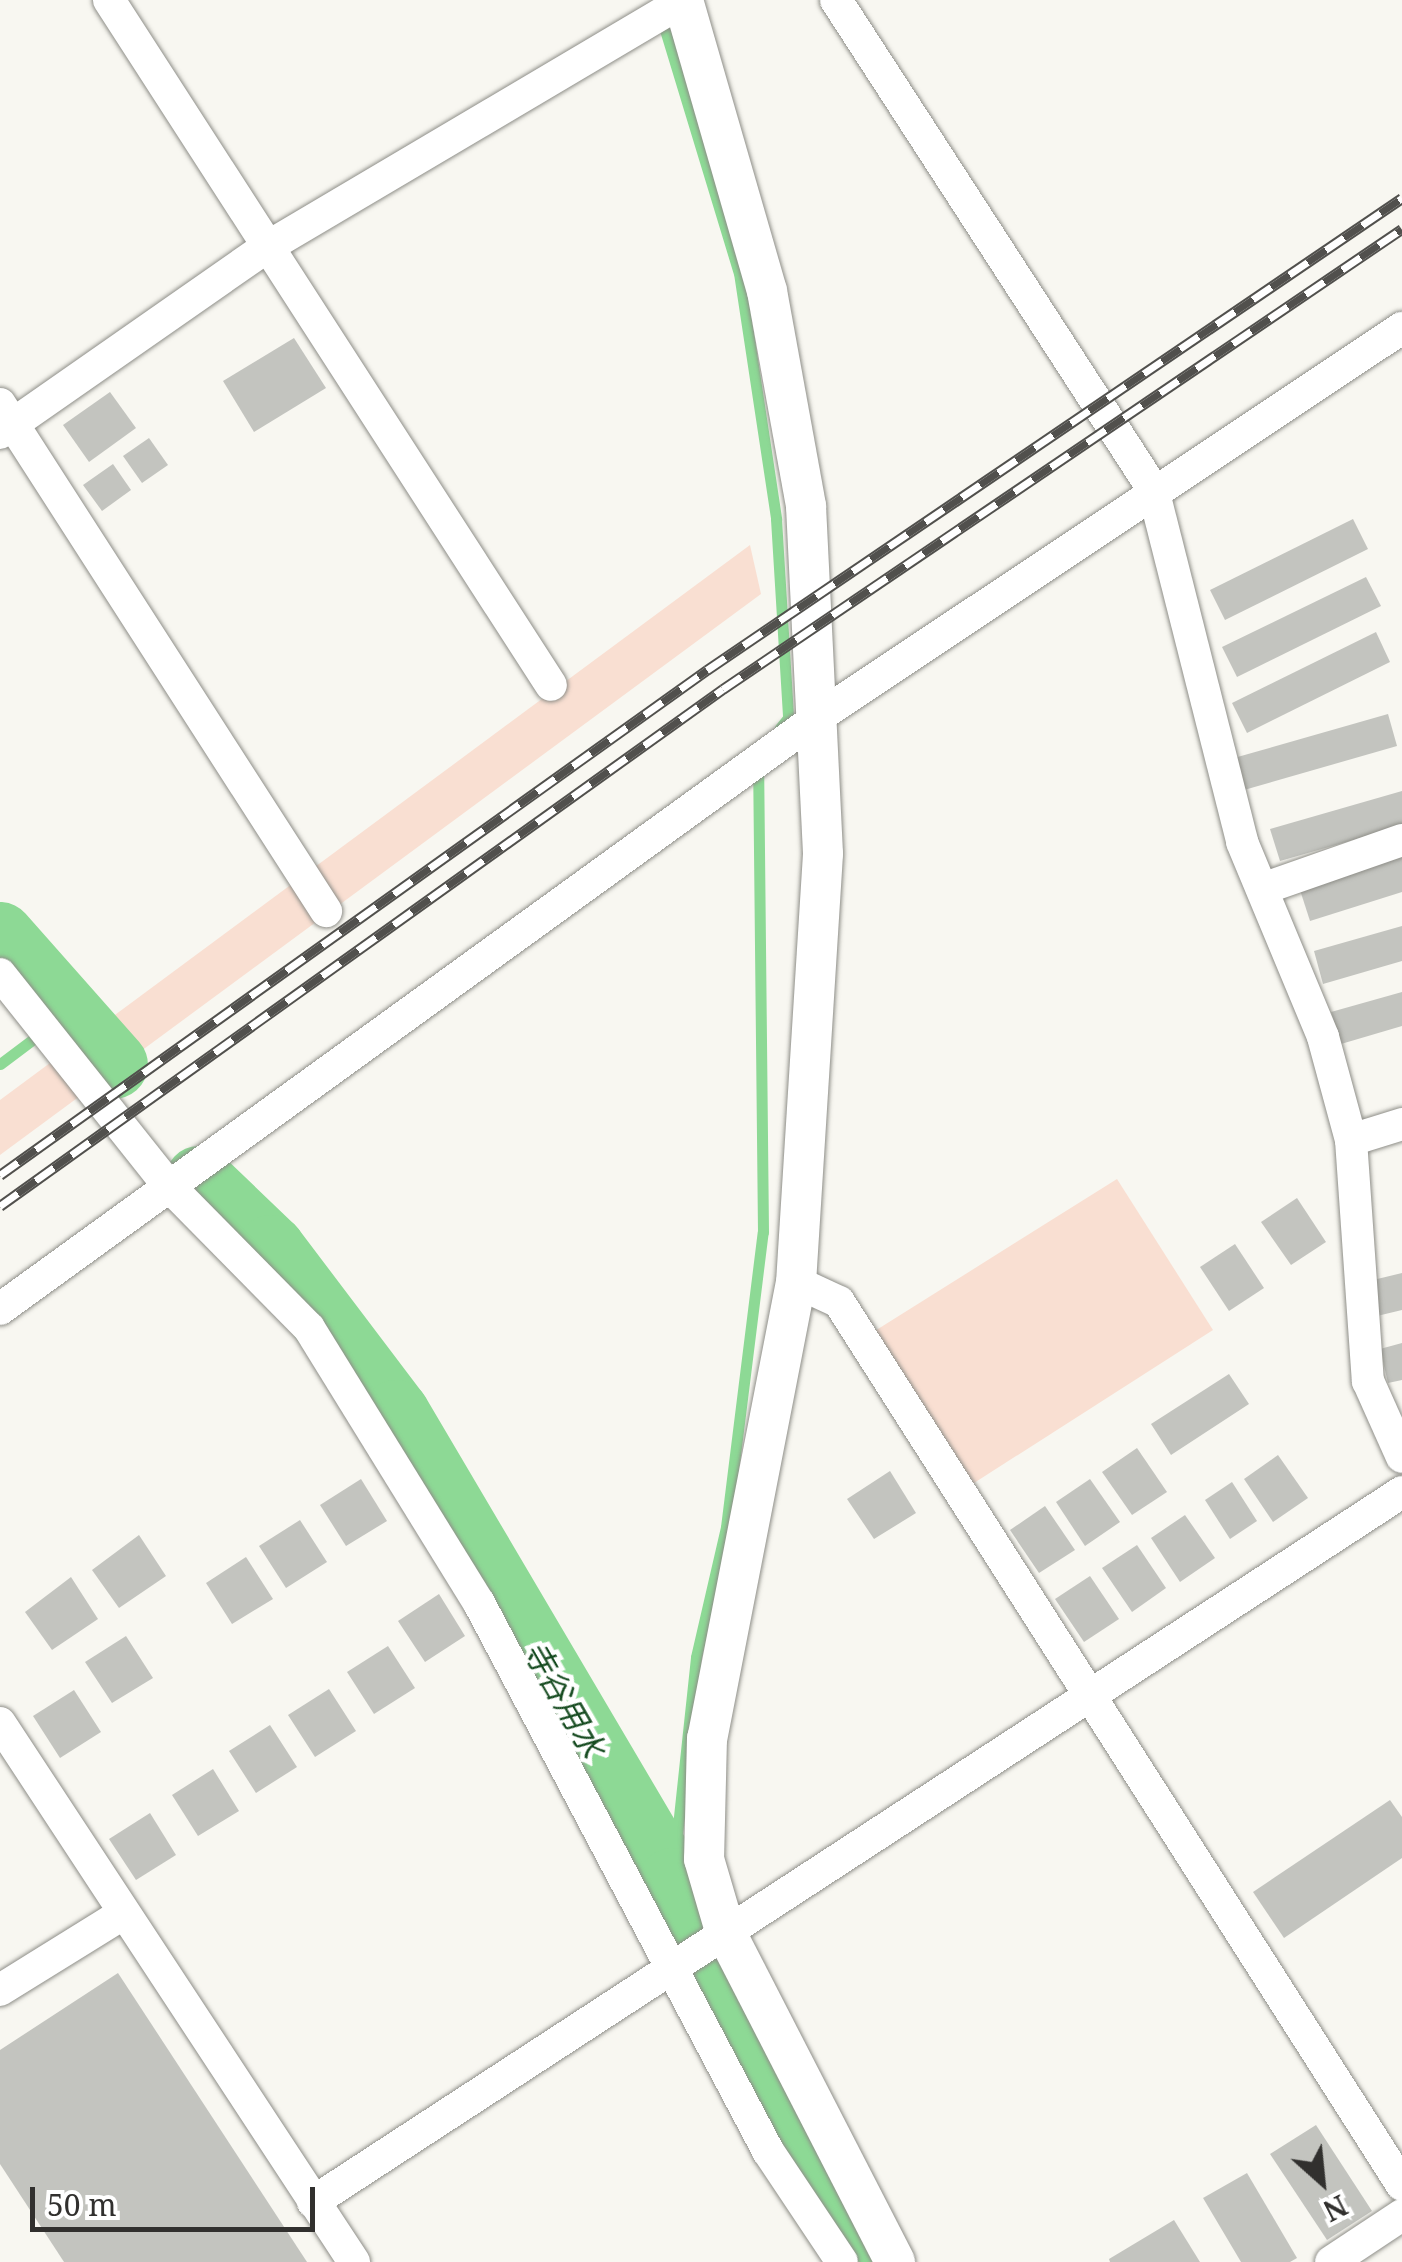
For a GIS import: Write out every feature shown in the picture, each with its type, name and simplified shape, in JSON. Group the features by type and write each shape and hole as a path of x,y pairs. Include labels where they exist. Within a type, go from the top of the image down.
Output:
{"street":[{"path":"109,0 264,249 551,685"},
{"path":"326,911 4,420 264,249 684,0 768,290 806,506 823,854 796,1282 708,1738 704,1858 725,1931 895,2262"},
{"path":"836,0 1153,489 1242,842 1323,1037 1350,1140 1368,1381 1402,1457"},
{"path":"0,1308 818,717 1153,489 1402,328"},
{"path":"1262,890 1402,840"},
{"path":"0,974 167,1184 308,1328 479,1603 768,2151 842,2262"},
{"path":"1350,1140 1402,1124"},
{"path":"796,1282 839,1302 1402,2185"},
{"path":"314,2202 676,1972 725,1931 1402,1492"},
{"path":"0,1723 121,1915 354,2262"},
{"path":"0,1990 121,1915"},
{"path":"1331,2262 1402,2216"}],"shaded area":[{"path":"750,545 761,594 0,1155 0,1100"},
{"path":"1117,1179 1213,1330 960,1492 862,1339"}],"building":[{"path":"294,338 326,388 254,432 223,381"},
{"path":"110,392 136,428 89,462 63,425"},
{"path":"149,438 168,465 142,483 123,456"},
{"path":"113,464 131,490 102,511 83,485"},
{"path":"1353,519 1368,549 1225,620 1210,590"},
{"path":"1366,577 1381,606 1237,677 1222,647"},
{"path":"1376,632 1390,662 1247,733 1232,703"},
{"path":"1388,714 1397,746 1244,790 1234,758"},
{"path":"1402,791 1402,826 1280,861 1270,829"},
{"path":"1402,857 1402,892 1310,921 1300,890"},
{"path":"1402,926 1402,961 1323,984 1314,951"},
{"path":"1402,992 1402,1026 1341,1044 1331,1012"},
{"path":"1297,1198 1326,1242 1291,1265 1261,1222"},
{"path":"1235,1244 1264,1288 1229,1311 1200,1267"},
{"path":"1402,1273 1402,1310 1377,1316 1369,1281"},
{"path":"1402,1343 1402,1380 1388,1383 1380,1349"},
{"path":"1229,1374 1249,1404 1171,1455 1151,1424"},
{"path":"1137,1448 1167,1492 1132,1515 1102,1472"},
{"path":"1278,1455 1308,1498 1273,1522 1244,1479"},
{"path":"890,1471 916,1513 874,1539 847,1499"},
{"path":"361,1479 387,1521 346,1546 320,1505"},
{"path":"1090,1479 1120,1522 1085,1546 1056,1502"},
{"path":"1232,1482 1257,1521 1230,1539 1205,1500"},
{"path":"1045,1506 1075,1550 1039,1573 1010,1530"},
{"path":"1185,1515 1215,1558 1180,1582 1151,1538"},
{"path":"300,1520 327,1562 286,1588 259,1546"},
{"path":"139,1535 166,1576 119,1608 92,1570"},
{"path":"1137,1545 1166,1588 1132,1612 1102,1568"},
{"path":"246,1557 273,1599 232,1624 206,1583"},
{"path":"1090,1576 1119,1619 1084,1642 1055,1599"},
{"path":"71,1577 98,1619 52,1650 25,1612"},
{"path":"439,1594 465,1636 425,1662 398,1621"},
{"path":"126,1636 153,1678 112,1703 85,1662"},
{"path":"388,1646 415,1688 374,1714 347,1672"},
{"path":"329,1689 356,1731 315,1757 288,1715"},
{"path":"74,1690 101,1732 60,1758 33,1716"},
{"path":"270,1725 297,1767 256,1793 229,1751"},
{"path":"213,1769 239,1811 198,1836 172,1795"},
{"path":"1390,1800 1402,1817 1402,1858 1284,1938 1253,1892"},
{"path":"150,1813 176,1855 136,1880 109,1839"},
{"path":"118,1973 307,2262 64,2262 0,2164 0,2050"},
{"path":"1316,2125 1372,2211 1327,2240 1270,2154"},
{"path":"1247,2173 1297,2258 1290,2262 1241,2262 1203,2198"},
{"path":"1174,2220 1200,2262 1110,2262 1109,2259"}],"waterway":[{"path":"662,20 739,273 776,519 788,718 780,728"},
{"path":"672,1882 696,1657 726,1527 763,1232 758,769"},
{"path":"0,936 114,1065"},
{"path":"0,1064 72,1010"},
{"name":"寺谷用水","path":"199,1180 271,1249 396,1414 672,1882 864,2262"}],"railway":[{"path":"0,1175 707,670 1402,198"},
{"path":"0,1206 723,689 1402,229"}]}
